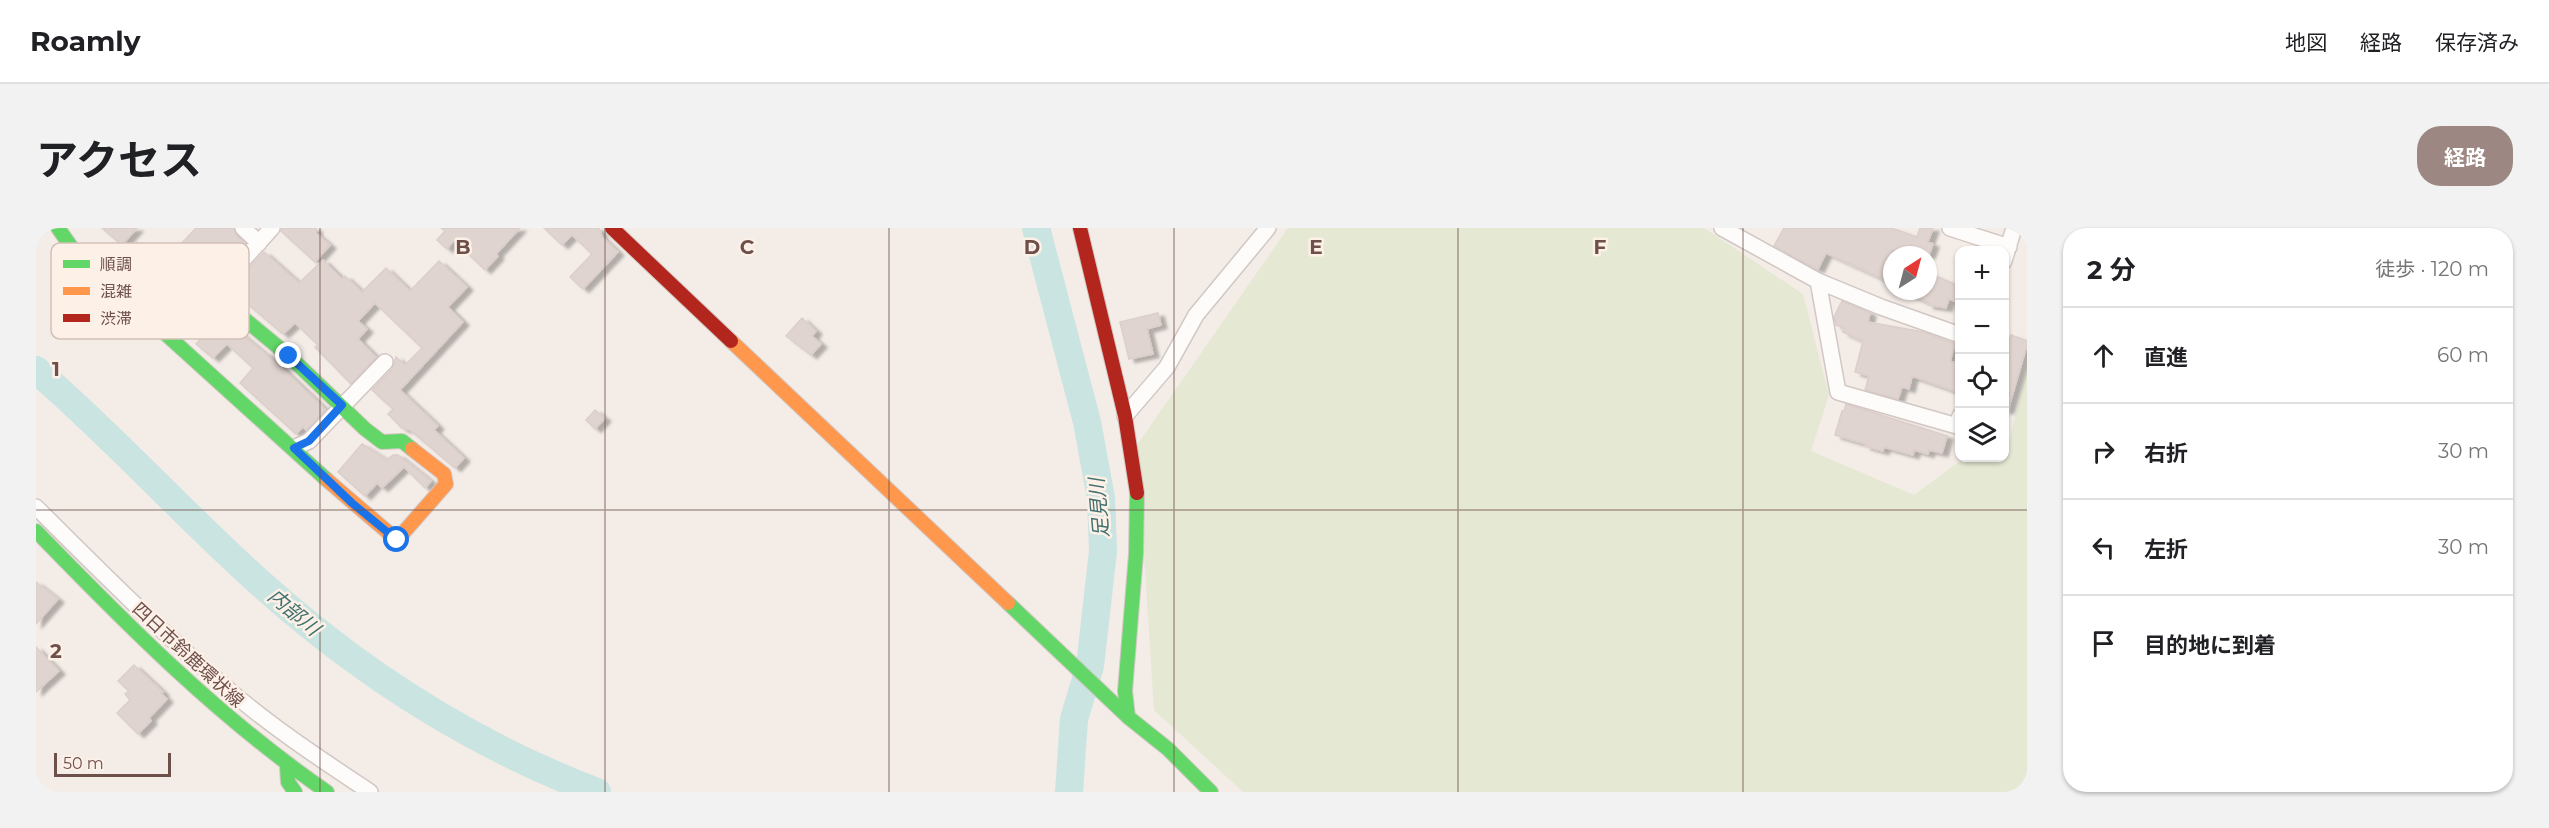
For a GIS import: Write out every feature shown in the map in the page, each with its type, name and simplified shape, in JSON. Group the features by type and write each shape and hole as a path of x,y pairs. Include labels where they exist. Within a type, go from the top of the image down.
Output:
{"street":[{"path":"58,228 69,243"},
{"path":"243,228 258,243"},
{"path":"249,253 272,228"},
{"path":"612,228 1124,714 1168,749 1211,792"},
{"path":"1080,228 1125,416 1137,493 1136,554 1124,714"},
{"path":"1125,416 1167,368 1196,315 1268,228"},
{"path":"1722,228 1818,281 1881,307 1955,333"},
{"path":"1950,228 1989,246"},
{"path":"2009,247 2014,228"},
{"path":"1818,281 1838,392 1955,425"},
{"path":"173,339 352,503 397,540 431,498 442,490 447,479 432,462 402,441 382,442 289,356 249,323"},
{"path":"294,448 309,441 385,362"},
{"path":"36,507 105,576 230,690 304,748 370,792"},
{"name":"四日市鈴鹿環状線","path":"36,531 144,642 211,704 287,767 327,792"},
{"path":"287,767 288,782 295,792"}],"green space":[{"path":"1288,228 1704,228 1803,294 1829,395 1811,451 1914,495 1959,462 2009,462 2009,440 2027,369 2027,792 1243,792 1154,710 1137,445"}],"building":[{"path":"102,228 137,228 124,243 120,243"},
{"path":"196,228 234,228 236,235 245,243 182,243"},
{"path":"282,228 316,228 316,233 330,245 315,262 281,231"},
{"path":"441,228 520,228 485,270 454,240 447,249 437,240 445,231"},
{"path":"544,228 599,228 602,237 618,252 583,289 570,277 592,254 572,235 562,245"},
{"path":"1784,228 1891,228 1917,237 1920,228 1933,228 1928,242 1933,244 1932,246 1883,246 1883,279 1826,253 1818,269 1774,246"},
{"path":"264,252 299,283 323,260 342,279 345,276 362,292 386,268 410,291 439,261 467,287 448,307 463,322 400,390 438,426 434,430 464,458 455,468 410,430 402,428 388,414 393,409 372,390 392,369 396,357 405,365 422,348 375,303 358,321 367,329 358,339 376,357 351,384 315,347 318,345 295,323 283,334 249,305 249,268"},
{"path":"1937,277 1955,284 1955,301 1949,299 1946,308 1928,305 1928,302 1923,300 1937,300"},
{"path":"1842,301 1870,313 1868,322 1923,332 1955,344 1950,361 1955,363 1955,391 1912,376 1909,389 1902,387 1898,399 1865,390 1869,376 1855,372 1863,341 1843,332 1844,328 1836,325 1834,317"},
{"path":"1158,313 1161,325 1147,329 1153,354 1129,359 1120,322"},
{"path":"802,318 816,331 812,336 821,344 811,355 786,336"},
{"path":"2011,335 2027,341 2009,407 2009,354"},
{"path":"201,339 247,339 280,366 326,410 306,430 303,427 296,434 240,383 253,368 227,344 213,358 196,344"},
{"path":"1846,404 1947,436 1942,453 1929,450 1928,454 1914,450 1913,455 1884,447 1883,451 1835,435"},
{"path":"595,410 605,418 595,429 586,420"},
{"path":"362,444 387,460 393,455 398,455 431,481 425,488 404,467 382,488 377,483 365,496 338,472"},
{"path":"36,582 58,599 36,624"},
{"path":"36,647 59,671 36,692"},
{"path":"134,665 163,692 161,693 167,699 138,734 117,713 130,700 125,694 129,691 118,681"}],"waterway":[{"name":"足見川","path":"1036,228 1087,422 1101,498 1103,551 1090,666 1074,719 1069,792"},
{"name":"内部川","path":"36,370 93,422 231,557 298,616 337,646 377,676 461,728 505,752 597,792"}],"traffic: fast":[{"path":"58,228 69,243"},
{"path":"249,323 289,356 365,429 382,442 402,441 412,449"},
{"path":"171,339 327,480"},
{"path":"1128,717 1125,691 1136,554 1137,493"},
{"path":"36,531 175,669 248,733 327,792"},
{"path":"1008,603 1128,717 1168,749 1211,792"},
{"path":"287,767 288,782 295,792"}],"traffic: slow":[{"path":"731,341 1008,603"},
{"path":"327,480 397,540 446,484 444,474 412,449"}],"traffic: jam":[{"path":"612,228 731,341"},
{"path":"1080,228 1125,416 1137,493"}],"route":[{"path":"289,356 342,405 309,441 294,448 372,521 397,540"}]}
